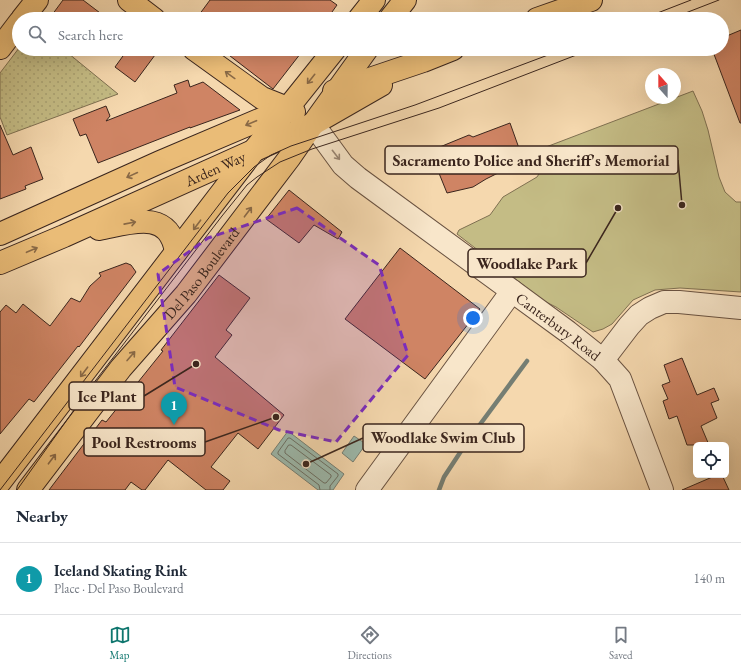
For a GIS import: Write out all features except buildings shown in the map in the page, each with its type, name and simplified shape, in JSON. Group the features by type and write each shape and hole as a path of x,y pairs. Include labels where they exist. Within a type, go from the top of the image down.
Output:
{"main road":[{"path":"27,12 36,0"},
{"path":"129,0 145,12"},
{"path":"365,12 374,0"},
{"path":"396,12 405,0"},
{"path":"410,0 412,12"},
{"path":"557,12 591,0"},
{"path":"0,48 12,32"},
{"path":"204,56 262,98 287,108 312,124"},
{"name":"Del Paso Boulevard","path":"0,482 255,149 329,56"},
{"name":"Del Paso Boulevard","path":"28,490 121,368 186,294 290,157 362,56"},
{"name":"Arden Way","path":"0,234 154,165 287,108 337,89 436,56"},
{"name":"Arden Way","path":"0,263 64,236 312,124 423,61"},
{"path":"64,236 135,222 151,221 168,230 174,241 176,252"}],"street":[{"name":"Canterbury Road","path":"312,124 343,165 358,178 603,360 620,379 662,490"},
{"path":"367,490 512,291"},
{"path":"603,360 639,315 664,302 741,308"}],"highlighted area":[{"path":"297,208 379,265 408,355 336,442 279,430 175,387 158,274 208,238"}],"shaded area":[{"path":"13,56 72,56 118,94 7,135 0,117 0,73"},
{"path":"693,91 702,111 719,177 725,192 736,202 741,202 741,292 680,288 655,290 633,300 612,324 593,332 556,307 544,301 457,234 459,230 490,215 503,197 537,177 550,157 546,147 659,104 681,104 681,96"}],"water":[{"path":"288,431 344,474 333,490 318,490 271,454"},
{"path":"354,436 366,444 353,462 342,453"}],"waterway":[{"path":"439,490 444,477 467,442 527,361"}],"tram line":[{"path":"660,12 691,0"},
{"path":"688,12 719,0"},
{"path":"0,490 228,193 254,167 271,155 291,146 415,105 545,56"},
{"path":"17,490 89,389 222,216 247,185 257,177 280,162 312,149 439,108 574,56"}],"place":[{"name":"Sacramento Police and Sheriff's Memorial","path":"682,205"},
{"name":"Woodlake Park","path":"618,208"},
{"name":"Ice Plant","path":"196,364"},
{"name":"Pool Restrooms","path":"276,417"},
{"name":"Iceland Skating Rink","path":"174,425"},
{"name":"Woodlake Swim Club","path":"306,464"}]}
